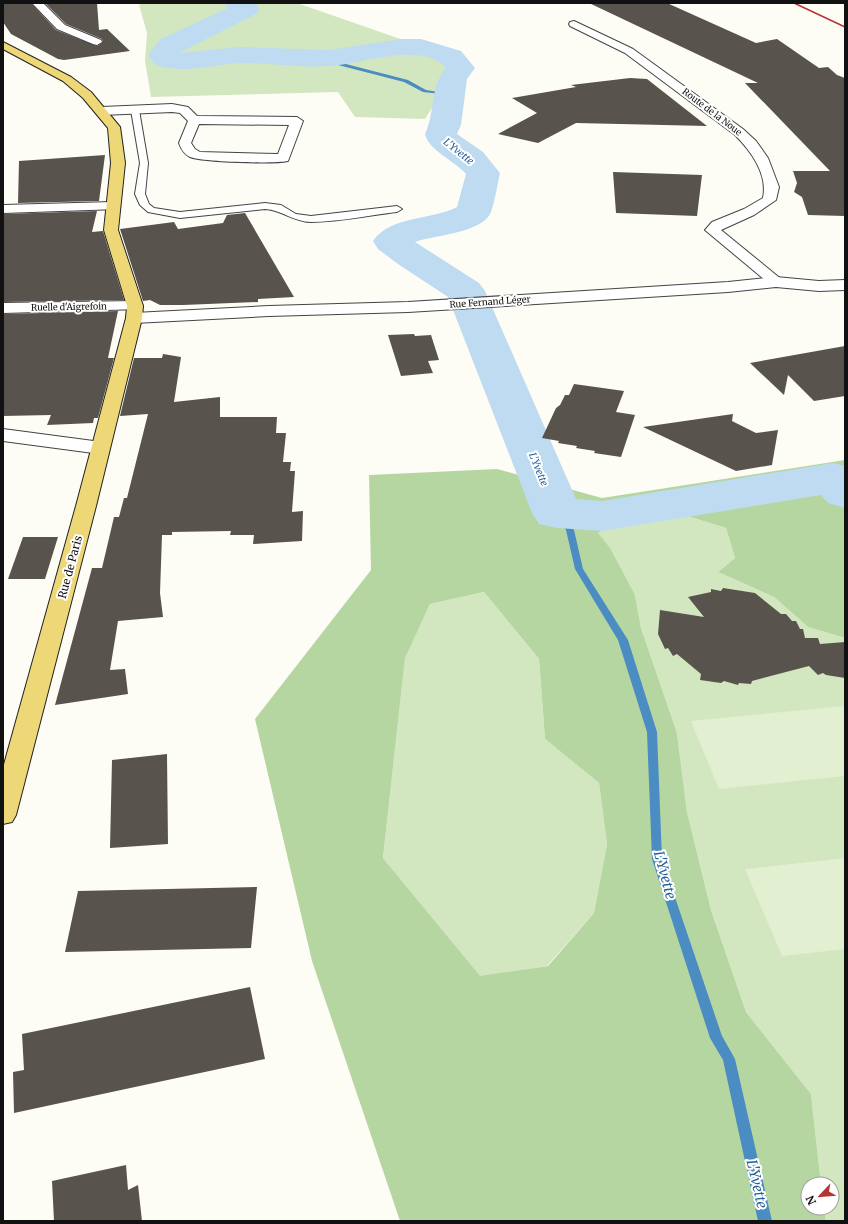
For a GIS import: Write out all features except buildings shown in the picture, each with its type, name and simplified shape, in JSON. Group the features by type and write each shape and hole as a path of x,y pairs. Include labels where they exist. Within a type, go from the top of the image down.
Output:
{"main road":[{"path":"3,45 67,79 87,95 114,127 118,163 111,230 134,312"},
{"name":"Rue de Paris","path":"3,815 100,448 134,312"}],"street":[{"path":"37,3 61,27 97,42"},
{"name":"Route de la Noue","path":"574,24 632,54 740,132 751,144 761,158 772,187 769,200 749,212 717,224 712,230 776,282"},
{"path":"102,111 172,108 184,110 194,120 296,121 283,158 206,158 195,155 187,150 185,143 194,120"},
{"path":"3,209 114,206"},
{"name":"Rue Fernand Léger","path":"134,312 269,311 408,307 728,288 776,282 819,286 845,285"},
{"name":"Ruelle d'Aigrefoin","path":"3,308 134,312"},
{"path":"3,435 100,448"}],"lane":[{"path":"135,110 144,163 140,194 144,205 151,210 180,215 230,211 265,206 278,207 294,216 311,219 397,209"}],"green space":[{"path":"143,3 297,3 429,49 455,71 425,119 355,117 338,92 151,97 145,61 147,33 139,5"},
{"path":"845,460 845,638 808,627 774,597 718,572 735,558 726,528 684,515 616,523 598,533 610,548 635,595 641,628 677,733 687,812 711,910 746,1012 811,1094 820,1176 800,1176 800,1216 825,1216 826,1221 400,1221 312,961 255,719 371,570 369,475 497,469 602,498","holes":["484,592 539,659 545,739 599,783 607,844 594,913 548,966 480,976 383,858 405,658 430,604"]},
{"path":"684,515 726,528 735,558 718,572 774,597 808,627 845,638 845,1221 826,1221 825,1216 840,1216 840,1176 820,1176 811,1094 746,1012 711,910 687,812 677,733 641,628 635,595 598,533 616,523"},
{"path":"484,592 539,659 545,739 599,783 607,844 594,913 547,966 480,977 383,858 405,657 430,604"},
{"path":"845,706 845,776 719,789 691,721"},
{"path":"845,858 845,949 782,956 745,869"}],"waterway":[{"name":"L'Yvette","path":"237,3 247,9 171,45 163,53 163,57 168,60 178,61 240,55 329,58 402,47 421,47 451,57 461,68 453,77 445,125 441,134 442,139 471,159 483,173 473,213 456,221 402,234 395,237 391,241 411,256 465,291 557,513 602,516 833,478 845,493"},
{"path":"329,58 340,64 406,81 425,91 449,94"},
{"name":"L'Yvette","path":"557,513 570,530 579,569 623,640 652,732 657,859 716,1038 729,1059 765,1221"}],"railway":[{"path":"794,3 845,27"}]}
